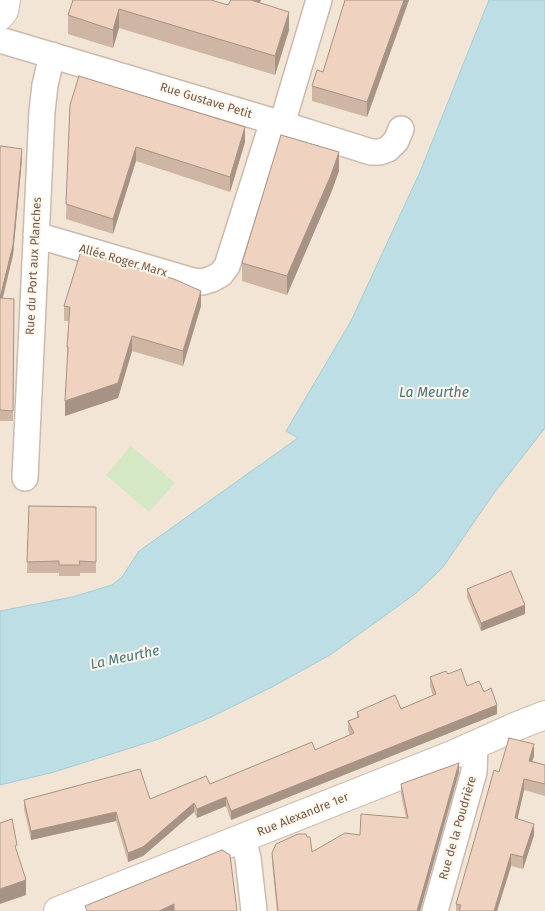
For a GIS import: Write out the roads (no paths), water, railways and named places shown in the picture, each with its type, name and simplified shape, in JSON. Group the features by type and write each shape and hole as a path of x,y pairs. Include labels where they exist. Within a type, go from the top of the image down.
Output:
{"main road":[{"path":"0,16 4,11 6,0"},
{"name":"Rue Alexandre 1er","path":"58,911 452,755 545,715"}],"street":[{"path":"277,122 319,0"},
{"name":"Rue Gustave Petit","path":"0,40 277,122 371,152 380,152 388,149 396,141 401,129"},
{"name":"Rue du Port aux Planches","path":"25,478 42,111 52,55"},
{"name":"Allée Roger Marx","path":"36,235 193,282 212,279 221,274 227,266 277,122"},
{"name":"Rue de la Poudrière","path":"435,911 474,772 476,744"},
{"path":"243,839 248,858 254,911"}],"water":[{"name":"La Meurthe","path":"489,0 545,0 545,428 494,493 443,567 415,594 330,655 272,687 209,718 159,739 54,772 0,785 0,611 72,597 112,585 122,577 139,551 298,438 286,431 351,321 420,172"}]}
